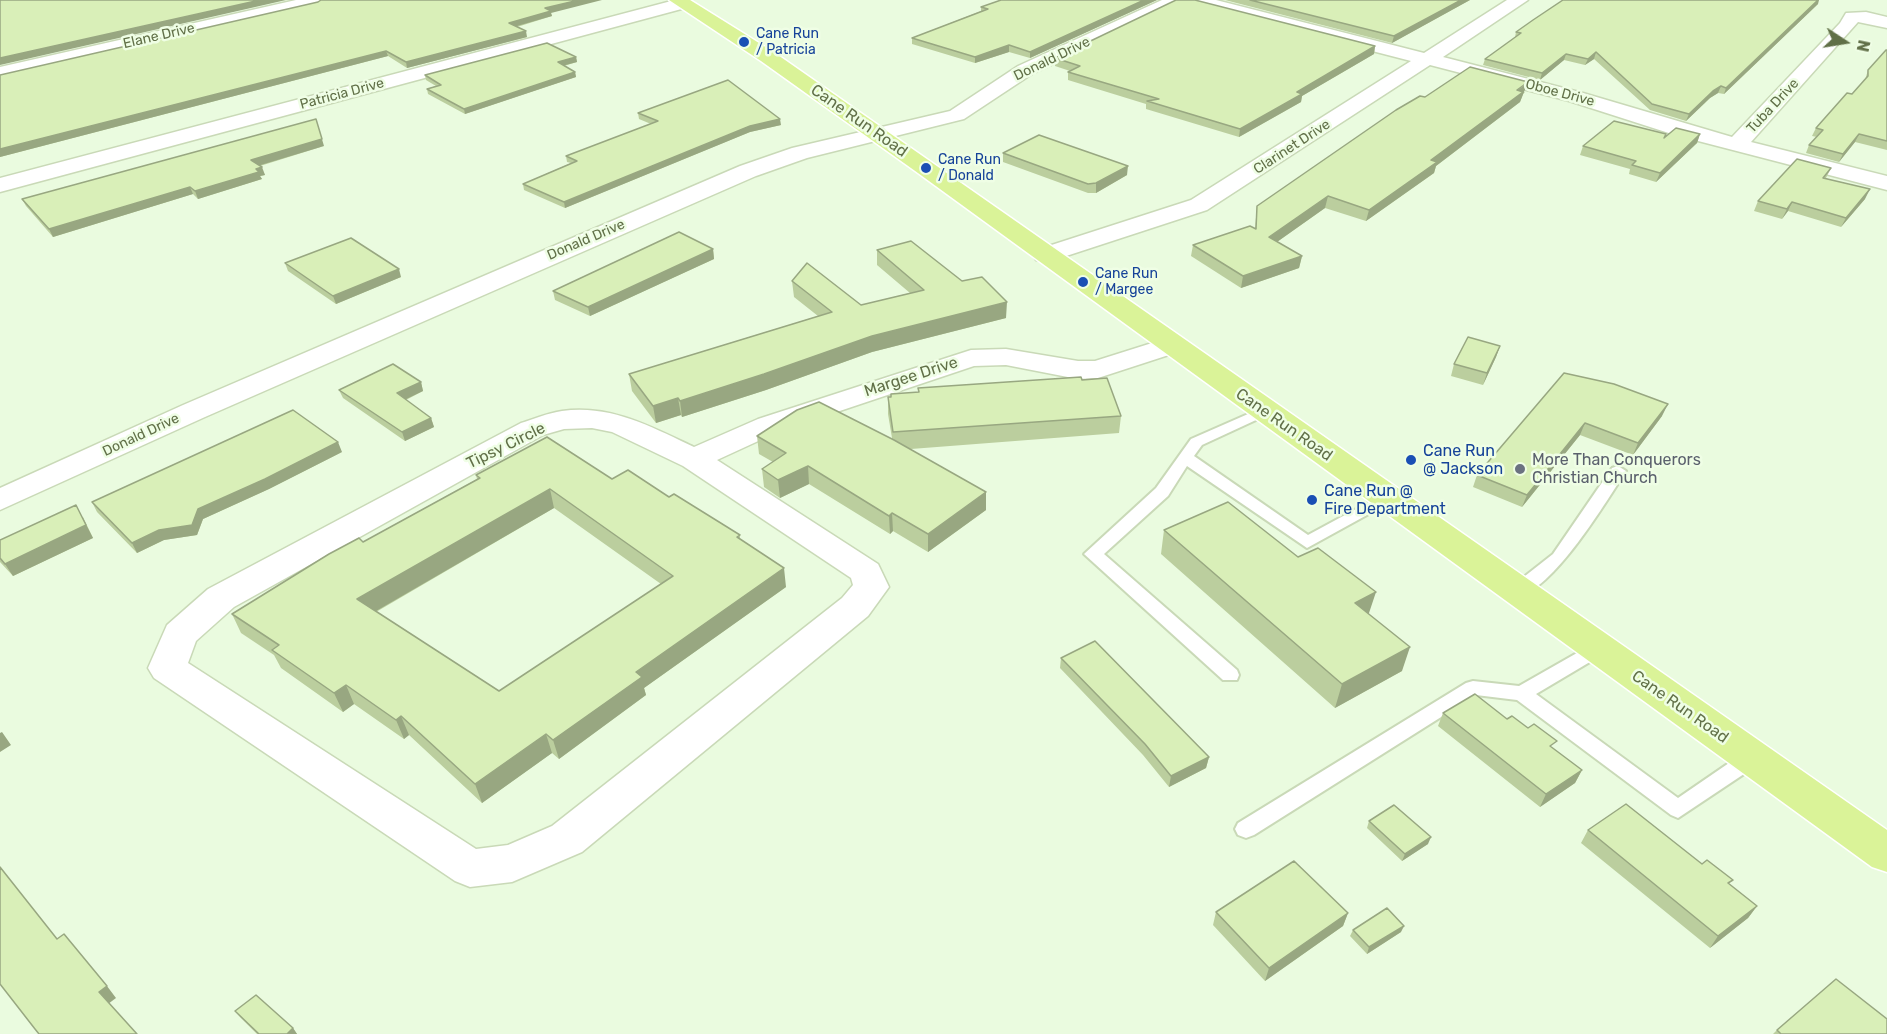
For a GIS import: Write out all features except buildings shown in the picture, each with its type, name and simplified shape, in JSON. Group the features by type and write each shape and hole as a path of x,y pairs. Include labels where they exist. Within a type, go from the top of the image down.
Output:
{"highway":[{"name":"Cane Run Road","path":"681,2 768,57 1887,854"}],"street":[{"name":"Elane Drive","path":"0,73 319,0"},
{"name":"Donald Drive","path":"0,500 194,411 748,171 800,153 964,112 1025,70 1176,0"},
{"name":"Oboe Drive","path":"1197,0 1576,97 1736,146 1887,183"},
{"name":"Clarinet Drive","path":"1045,255 1171,216 1199,205 1519,0"},
{"name":"Patricia Drive","path":"0,185 681,2"},
{"name":"Tuba Drive","path":"1736,146 1847,27 1852,17 1887,23"},
{"name":"Margee Drive","path":"694,459 769,425 971,358 1006,357 1078,370 1098,369 1171,345"},
{"name":"Tipsy Circle","path":"562,420 601,420 620,424 694,459 866,572 871,587 855,607 567,839 512,863 470,868 167,668 180,634 221,598 532,429 562,420"}],"lane":[{"path":"1230,675 1093,554 1162,492 1197,442 1264,411"},
{"path":"1186,458 1306,542 1388,499"},
{"path":"1517,591 1559,558 1618,471"},
{"path":"1522,693 1598,648"},
{"path":"1246,829 1473,688 1522,693 1678,809 1752,758"}],"place":[{"name":"Cane Run / Patricia","path":"744,42"},
{"name":"Cane Run / Donald","path":"926,168"},
{"name":"Cane Run / Margee","path":"1083,282"},
{"name":"Cane Run @ Jackson","path":"1411,460"},
{"name":"More Than Conquerors Christian Church","path":"1520,469"},
{"name":"Cane Run @ Fire Department","path":"1312,500"}]}
